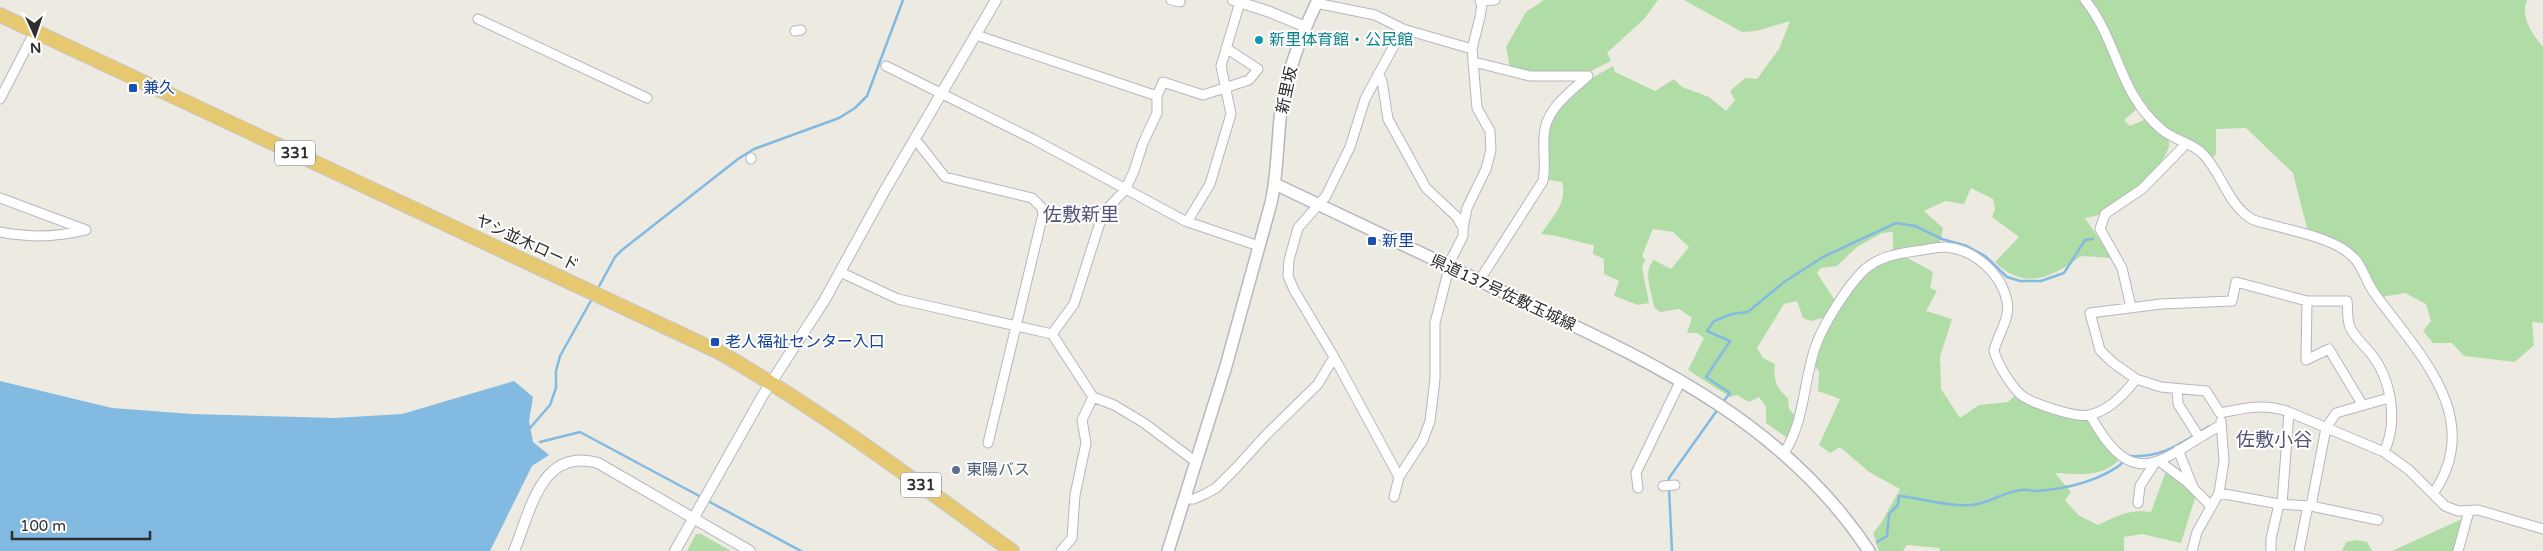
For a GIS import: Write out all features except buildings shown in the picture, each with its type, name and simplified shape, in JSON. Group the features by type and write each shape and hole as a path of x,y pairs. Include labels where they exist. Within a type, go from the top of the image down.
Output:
{"highway":[{"name":"ヤシ並木ロード","path":"0,14 719,352 771,382 856,439 1012,551"}],"main road":[{"name":"新里坂","path":"1275,184 1283,100 1294,56 1317,2"},
{"name":"県道137号佐敷玉城線","path":"1275,184 1633,354 1716,401 1784,453 1840,512 1869,551"},
{"path":"1168,551 1186,499 1275,184"}],"street":[{"path":"675,551 771,382 807,330 996,0"},
{"path":"1394,497 1399,477 1424,440 1430,421 1436,379 1435,323 1449,267 1463,236 1467,208 1486,169 1491,150 1490,131 1477,108 1472,49 1480,17 1482,4 1480,0 1495,0"},
{"path":"2085,0 2106,32 2119,70 2143,111 2162,131 2203,154 2235,205 2251,219 2341,247 2357,258 2374,292 2405,331 2427,364 2451,416 2454,438 2440,484 2433,494"},
{"path":"1187,222 1210,184 1231,114 1221,66 1236,1 1306,27"},
{"path":"1317,2 1375,15 1403,29 1472,49"},
{"path":"478,19 647,98"},
{"path":"1399,477 1288,276 1289,260 1298,228 1319,206 1350,147 1365,99 1403,29"},
{"path":"0,99 35,31"},
{"path":"976,35 1157,96"},
{"path":"1052,334 1074,304 1103,213 1125,190 1134,171 1143,142 1157,113 1157,96 1163,82 1203,95 1249,80 1258,68 1226,48"},
{"path":"1474,62 1530,76 1588,76 1558,102 1544,124 1546,166 1542,181 1479,281"},
{"path":"886,66 1033,139 1187,222 1259,246"},
{"path":"1378,74 1382,80 1388,119 1421,179 1426,188 1457,217 1463,228"},
{"path":"914,141 919,144 945,177 1032,198 1042,208 1043,214 988,443"},
{"path":"2131,307 2122,268 2100,229 2105,214 2142,189 2186,144"},
{"path":"0,198 86,230 66,235 24,237 0,232"},
{"path":"1784,453 1794,436 1800,418 1815,347 1832,316 1862,272 1873,263 1890,255 1944,247 1958,249 1986,266 2002,283 2008,311 1994,351 1999,364 2021,394 2054,409 2078,416 2090,415 2120,400 2136,379"},
{"path":"840,272 898,299 1052,334 1093,397 1114,406 1144,423 1196,462"},
{"path":"2192,551 2197,532 2219,493 2224,461 2220,413 2206,391 2161,387 2136,379 2112,362 2100,350 2090,313 2161,304 2232,301 2236,282 2307,301 2347,300 2349,325 2375,359 2385,377 2392,424 2390,440 2384,452"},
{"path":"2307,301 2306,360 2329,349 2362,404"},
{"path":"1186,499 1194,499 1205,494 1229,475 1266,435 1318,384 1334,357"},
{"path":"1638,488 1636,472 1681,380"},
{"path":"2177,389 2178,404 2197,434"},
{"path":"1061,551 1072,538 1075,495 1084,461 1086,443 1082,420 1093,397"},
{"path":"2299,551 2326,428 2336,413 2362,404 2389,398"},
{"path":"2220,413 2258,406 2279,408 2384,452 2409,470 2445,506 2458,511 2478,510 2543,529"},
{"path":"2271,551 2271,539 2280,504 2289,412"},
{"path":"2090,415 2123,459 2138,465 2157,462 2178,450 2197,434 2221,425"},
{"path":"2178,450 2194,489"},
{"path":"514,551 545,477 555,467 576,460 598,463 750,551"},
{"path":"2157,462 2194,489 2211,506"},
{"path":"2138,503 2140,486 2157,462"},
{"path":"1663,486 1675,486"},
{"path":"2219,493 2280,504 2309,506 2378,520"},
{"path":"2458,551 2469,511"}],"green space":[{"path":"1544,0 1658,0 1644,19 1607,53 1611,61 1587,73 1526,73 1510,67 1506,47 1526,12"},
{"path":"1684,0 2082,0 2103,35 2116,71 2137,109 2124,120 2130,126 2144,120 2159,130 2168,140 2167,151 2152,172 2118,202 2100,214 2085,218 2112,258 2081,256 2059,270 2038,278 2027,279 2006,271 1995,262 2019,237 1992,217 1995,209 1993,199 1971,188 1964,204 1945,201 1924,211 1943,228 1940,242 1893,250 1893,232 1882,233 1857,247 1837,266 1821,268 1817,273 1836,302 1826,317 1811,321 1803,318 1797,301 1784,304 1757,348 1763,358 1775,364 1774,374 1776,383 1788,398 1789,409 1795,416 1790,433 1786,437 1766,423 1766,407 1759,397 1749,402 1737,395 1730,397 1688,370 1704,338 1697,333 1687,333 1692,318 1679,309 1660,312 1654,307 1648,276 1650,265 1654,260 1671,269 1689,247 1673,232 1653,229 1642,256 1645,260 1642,268 1649,303 1638,305 1614,296 1619,281 1604,274 1604,259 1593,254 1594,245 1541,234 1558,210 1563,196 1562,182 1549,180 1550,167 1547,130 1555,111 1583,84 1613,66 1615,72 1655,91 1674,79 1682,87 1709,97 1726,111 1735,100 1730,91 1745,78 1757,79 1779,49 1790,21 1756,31 1742,32"},
{"path":"2090,0 2527,0 2525,13 2528,25 2543,47 2543,323 2532,322 2534,345 2515,362 2464,356 2452,343 2433,343 2423,331 2431,321 2426,304 2405,293 2381,297 2360,256 2342,244 2308,232 2293,173 2246,128 2216,129 2216,154 2212,159 2205,150 2188,143 2167,129 2149,111 2136,95 2110,31"},
{"path":"1904,256 1933,272 1930,288 1937,291 1926,311 1952,319 1940,357 1941,389 1960,418 1979,405 2008,402 2016,395 2074,420 2088,420 2118,461 2096,473 2055,473 2071,492 2065,500 2078,515 2098,525 2124,514 2144,511 2151,512 2166,471 2196,495 2181,543 2142,534 2124,537 2124,551 1940,551 1939,548 1907,545 1903,551 1879,551 1873,533 1881,523 1900,489 1869,472 1840,447 1830,453 1819,445 1840,399 1818,391 1819,371 1815,367 1827,333 1846,298 1873,269 1888,260"},
{"path":"2464,518 2454,551 2392,551"},
{"path":"696,534 701,534 731,551 687,551"},
{"path":"2357,540 2367,542 2372,551 2342,551 2346,542"}],"water":[{"path":"0,381 112,408 192,414 335,418 402,414 514,381 533,397 529,421 533,442 549,455 532,466 490,551 0,551"}],"waterway":[{"path":"597,290 615,257 622,250 738,159 754,149 839,118 855,108 867,96 903,0"},
{"path":"1723,402 1730,393 1706,377 1730,341 1707,331 1714,321 1732,314 1748,312 1784,282 1823,257 1896,223 1915,226 1942,239 1967,246 1985,256 2007,277 2020,281 2041,281 2064,273 2085,240 2093,239"},
{"path":"530,428 550,405 556,388 556,371 560,356 593,297"},
{"path":"1669,483 1669,478 1718,409"},
{"path":"2130,456 2163,452 2210,426"},
{"path":"540,442 580,432 703,498"},
{"path":"1877,542 1887,536 1889,514 1898,505 1899,496 1953,505 1978,504 2015,491 2049,490 2073,486 2107,473 2126,460"},
{"path":"1669,488 1672,551"},
{"path":"708,501 801,551"}],"place":[{"name":"新里体育館・公民館","path":"1259,40"},
{"name":"兼久","path":"133,88"},
{"name":"新里","path":"1372,241"},
{"name":"老人福祉センター入口","path":"715,342"},
{"name":"東陽バス","path":"956,470"}],"district":[{"name":"佐敷新里","path":"1081,215"},
{"name":"佐敷小谷","path":"2274,440"}]}
